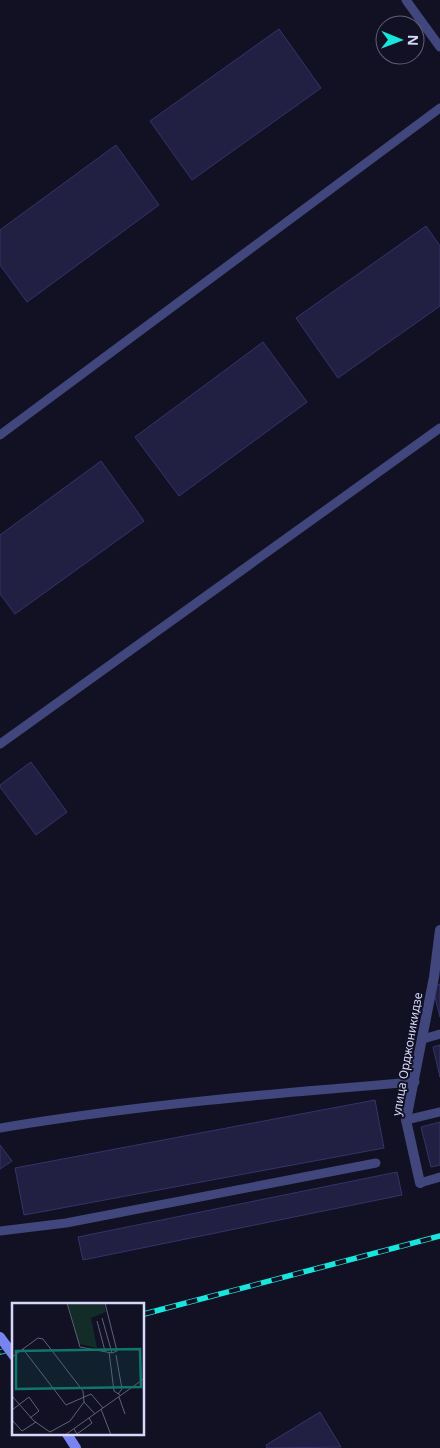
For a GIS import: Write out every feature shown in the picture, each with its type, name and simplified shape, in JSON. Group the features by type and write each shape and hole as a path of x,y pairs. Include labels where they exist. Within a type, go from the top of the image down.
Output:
{"street":[{"name":"улица Орджоникидзе","path":"420,1183 406,1120 440,930"},
{"path":"0,1337 12,1353"},
{"path":"68,1436 76,1448"}],"lane":[{"path":"406,0 440,47"},
{"path":"0,435 440,108"},
{"path":"0,744 440,428"},
{"path":"422,1039 440,1034"},
{"path":"0,1128 94,1112 299,1091 414,1082"},
{"path":"406,1120 440,1112"},
{"path":"0,1232 66,1223 376,1163"},
{"path":"420,1183 440,1177"}],"building":[{"path":"279,29 321,88 192,180 150,121"},
{"path":"116,145 159,205 27,302 0,265 0,230"},
{"path":"426,226 440,246 440,306 338,378 296,318"},
{"path":"263,342 307,402 179,496 135,437"},
{"path":"101,461 144,521 15,614 0,594 0,535"},
{"path":"31,762 67,812 36,835 0,787 0,785"},
{"path":"440,984 440,1017 432,986"},
{"path":"440,1045 440,1077 433,1047"},
{"path":"375,1100 384,1148 24,1215 15,1168"},
{"path":"440,1122 440,1165 431,1167 421,1127"},
{"path":"0,1145 12,1161 0,1169"},
{"path":"397,1172 402,1195 83,1260 78,1237"},
{"path":"320,1412 341,1447 267,1448 266,1445"}],"railway":[{"path":"145,1314 440,1236"},
{"path":"0,1352 12,1349"}]}
